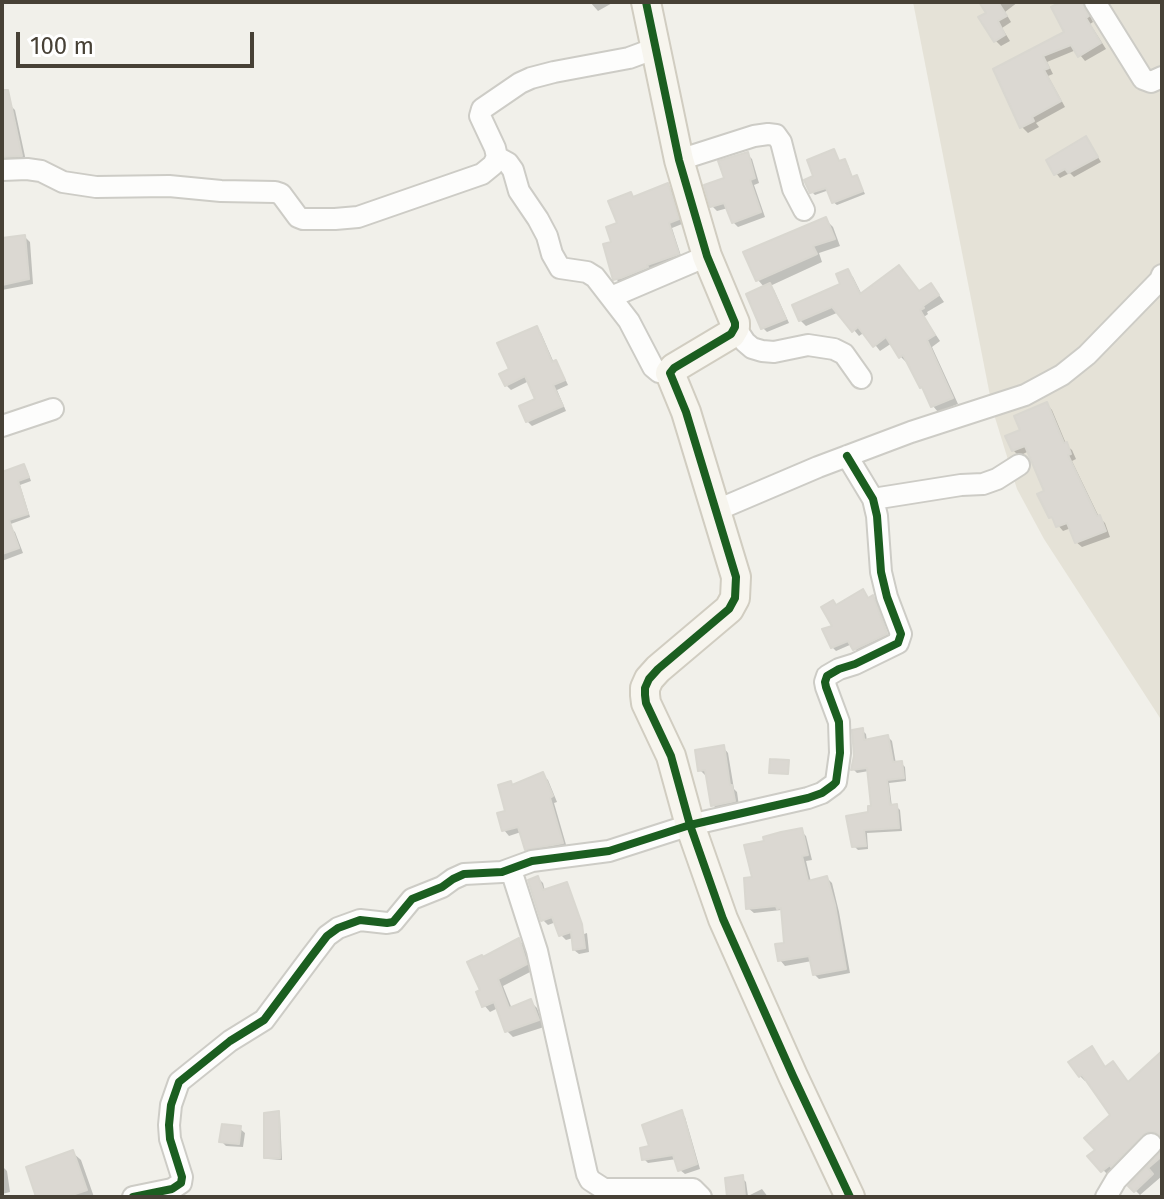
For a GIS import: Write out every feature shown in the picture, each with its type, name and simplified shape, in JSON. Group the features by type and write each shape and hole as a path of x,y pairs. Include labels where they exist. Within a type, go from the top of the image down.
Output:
{"street":[{"path":"1095,2 1143,79 1158,86"},
{"path":"653,4 656,48 679,160 707,256 735,327 745,342 762,351 774,352 808,345 834,349 844,354 861,378"},
{"path":"2,170 41,171 63,182 96,187 169,186 275,192 281,194 298,217 303,219 358,217 482,174 497,157 480,116 482,109 531,78 629,58 656,48"},
{"path":"679,160 754,136 776,135 781,142 793,189 804,210"},
{"path":"497,157 513,170 519,191 543,228 560,268 587,272 595,277 629,321 653,367 659,372 670,373"},
{"path":"611,297 707,256"},
{"path":"717,510 911,432 1025,395 1062,375 1087,355 1162,275"},
{"path":"670,373 731,334 735,327"},
{"path":"670,373 686,412 735,568 736,588 729,609 649,679 645,688 646,703 671,756 690,825 723,919 850,1197"},
{"path":"2,426 53,409"},
{"path":"133,1197 172,1189 181,1183 169,1125 171,1105 179,1082 230,1041 264,1020 327,936 338,928 360,920 393,922 412,899 464,874 511,870 532,861 609,851 690,825 808,798 828,790 836,782 840,753 839,722 825,682 827,676 898,643 901,638 881,572 873,499 847,456"},
{"path":"873,499 983,484 1019,465"},
{"path":"511,870 537,951 590,1180 604,1189 693,1189 701,1197"},
{"path":"1106,1197 1116,1180 1151,1144"}],"shaded area":[{"path":"913,2 1162,2 1162,721 1044,539 1017,489 993,411"}],"building":[{"path":"979,2 998,2 1007,16 998,21 1005,35 994,42 978,17 986,13"},
{"path":"1061,2 1082,2 1089,16 1086,18 1101,43 1078,57 1071,45 1043,56 1049,68 1044,70 1061,101 1032,117 1034,121 1020,128 993,69 1064,32 1051,7"},
{"path":"2,90 8,90 22,156 2,157"},
{"path":"1086,136 1098,157 1068,173 1065,169 1054,175 1046,160"},
{"path":"834,149 839,161 845,159 852,177 857,175 863,191 832,203 826,188 810,193 804,180 813,176 807,160"},
{"path":"748,152 755,178 750,180 761,212 732,223 724,203 710,207 704,185 724,178 718,161"},
{"path":"668,183 679,219 669,223 679,254 613,280 603,244 611,242 606,227 617,223 608,201 631,192 633,197"},
{"path":"826,217 835,239 813,246 817,254 756,281 743,252"},
{"path":"25,235 29,279 2,285 2,238"},
{"path":"899,265 919,291 931,283 939,295 920,310 935,335 927,340 953,398 931,407 903,355 899,358 886,337 873,347 858,327 852,332 832,307 799,321 792,305 840,284 836,274 848,269 860,294"},
{"path":"770,283 786,319 761,329 746,294"},
{"path":"537,326 552,362 556,360 565,380 553,385 563,406 526,422 519,406 535,399 525,376 505,386 499,374 509,369 497,343"},
{"path":"1047,402 1064,443 1067,442 1071,454 1068,455 1106,531 1075,543 1067,523 1056,527 1052,517 1049,518 1037,494 1044,491 1025,446 1012,451 1005,436 1020,430 1014,416"},
{"path":"24,464 29,477 18,481 28,514 9,520 19,548 2,554 2,472"},
{"path":"863,589 868,598 873,595 887,634 853,650 848,641 831,648 822,629 832,626 821,607 833,600 836,605"},
{"path":"863,728 864,740 888,735 893,762 902,761 904,778 887,780 890,805 897,804 899,828 864,830 866,846 852,847 846,816 868,812 868,806 871,806 867,768 851,770 854,756 852,730"},
{"path":"724,745 735,801 711,806 705,770 698,771 695,750"},
{"path":"770,759 789,760 788,774 769,773"},
{"path":"543,772 553,796 550,798 563,843 525,850 518,827 502,831 497,813 505,811 498,785 511,781 512,785"},
{"path":"802,828 808,855 802,856 808,881 827,876 846,969 813,975 809,956 778,961 775,944 784,943 781,908 746,909 744,878 752,877 744,845"},
{"path":"538,876 543,890 567,882 582,924 585,948 573,950 571,932 559,936 552,917 541,921 528,880"},
{"path":"519,938 527,964 498,979 509,1008 531,999 539,1020 505,1032 494,1002 482,1007 476,992 480,990 467,962"},
{"path":"1092,1046 1105,1067 1113,1061 1128,1082 1162,1051 1162,1138 1155,1132 1147,1132 1111,1167 1101,1172 1087,1156 1095,1150 1084,1138 1110,1115 1082,1075 1079,1077 1068,1062"},
{"path":"682,1110 697,1164 678,1171 673,1155 642,1160 640,1148 649,1146 642,1125"},
{"path":"279,1111 280,1158 264,1158 264,1113"},
{"path":"222,1124 241,1126 239,1144 219,1142"},
{"path":"73,1150 87,1190 66,1197 36,1197 26,1167"},
{"path":"1162,1150 1162,1156 1148,1168 1153,1174 1134,1192 1128,1186"},
{"path":"743,1175 745,1197 727,1197 725,1178"}],"cycle path":[{"path":"646,2 679,160 707,256 735,323 731,334 670,373 686,412 736,577 735,598 729,609 649,679 645,688 646,703 671,756 690,825 723,919 850,1197"},
{"path":"133,1197 172,1189 181,1183 169,1125 171,1105 179,1082 230,1041 264,1020 327,936 338,928 360,920 393,922 412,899 464,874 502,872 532,861 609,851 690,825 808,798 822,793 836,782 840,753 839,722 826,687 827,676 898,643 901,634 881,572 873,499 847,456"}]}
